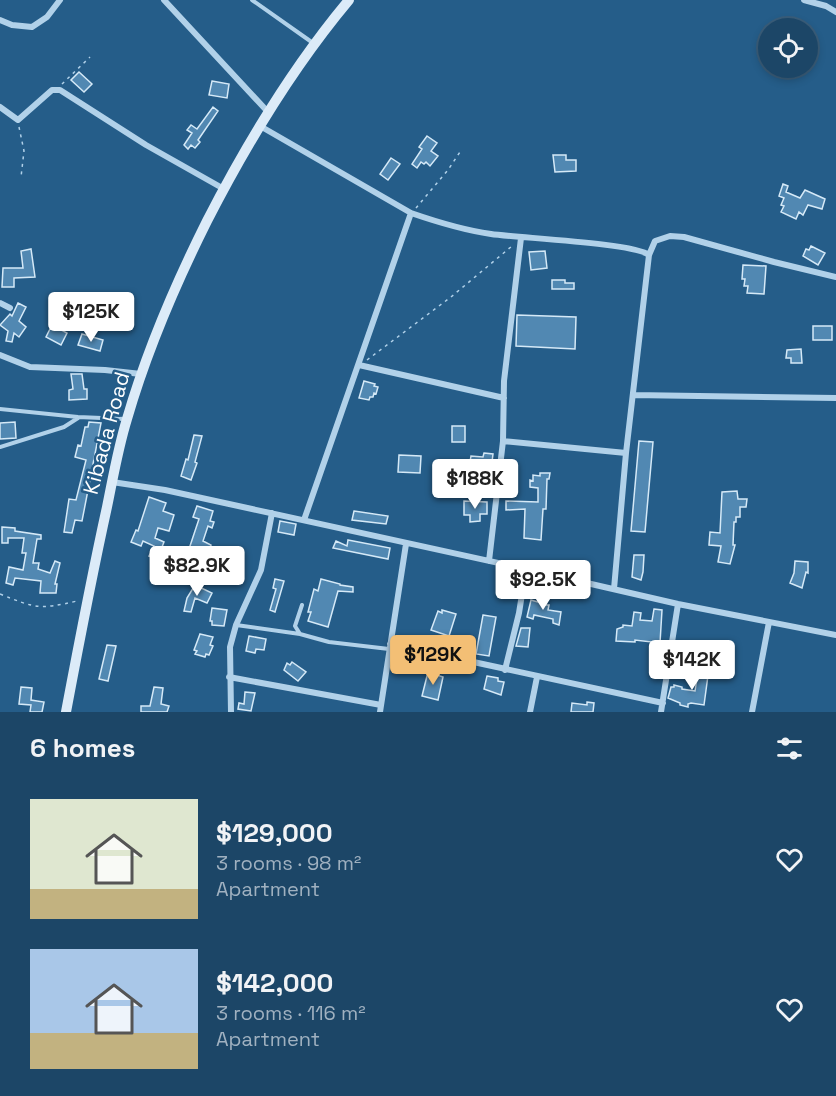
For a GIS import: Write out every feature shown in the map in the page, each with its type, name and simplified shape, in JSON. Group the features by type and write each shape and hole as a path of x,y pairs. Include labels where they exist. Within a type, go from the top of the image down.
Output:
{"main road":[{"name":"Kibada Road","path":"66,712 86,599 127,420 141,374 179,278 224,189 268,112 314,44 349,0"}],"street":[{"path":"0,20 12,25 32,27 47,17 60,0"},
{"path":"164,0 268,112"},
{"path":"804,0 826,3 836,12"},
{"path":"0,107 18,120 46,94 57,89 146,145 224,189"},
{"path":"260,126 411,213 460,228 521,238 642,250 649,255"},
{"path":"304,520 411,213"},
{"path":"614,589 626,453 649,255 655,241 670,236 684,237 836,277"},
{"path":"489,561 503,441 504,398 512,306 521,238"},
{"path":"0,303 10,308"},
{"path":"0,355 30,367 141,374"},
{"path":"359,365 504,398"},
{"path":"633,395 836,398"},
{"path":"503,441 626,453"},
{"path":"112,482 165,490 678,604 836,635"},
{"path":"231,712 230,647 236,625 261,570 272,513"},
{"path":"229,677 380,709 406,544"},
{"path":"505,670 519,613 526,569"},
{"path":"661,712 678,604"},
{"path":"752,712 769,622"},
{"path":"389,647 663,703"},
{"path":"530,712 537,677"}],"lane":[{"path":"252,0 314,44"},
{"path":"0,409 127,420"},
{"path":"0,447 64,427 78,417"},
{"path":"300,634 295,626 302,605"},
{"path":"236,625 300,634 329,642 389,647"}],"path":[{"path":"57,89 90,57"},
{"path":"18,120 24,151 21,177"},
{"path":"411,213 448,170 462,149"},
{"path":"359,365 451,297 521,238"},
{"path":"0,594 25,604 46,608 86,599"},
{"path":"0,600 4,596"}],"building":[{"path":"79,72 92,84 84,92 71,80"},
{"path":"212,81 229,84 227,98 209,95"},
{"path":"213,107 218,111 198,140 200,142 195,148 191,145 188,149 184,145 192,133 187,130 191,125 197,129"},
{"path":"427,136 437,143 431,151 438,156 430,166 426,162 424,164 421,162 417,168 412,164 422,149 419,147"},
{"path":"553,155 566,155 566,160 576,160 576,171 555,172"},
{"path":"391,158 400,164 388,180 380,174"},
{"path":"783,184 788,186 786,192 800,198 805,190 825,199 822,209 808,205 803,215 799,212 796,219 781,212 784,198 779,196"},
{"path":"811,246 825,253 818,265 803,256 806,249 809,250"},
{"path":"31,249 35,277 14,278 14,287 2,287 3,268 23,268 21,251"},
{"path":"545,251 547,268 531,270 529,252"},
{"path":"743,265 766,266 764,294 747,293 748,286 744,286 745,279 742,279"},
{"path":"552,280 574,283 574,289 552,289"},
{"path":"18,303 26,307 19,321 26,327 19,337 14,333 12,342 6,341 8,331 0,325 10,314 12,316"},
{"path":"517,315 576,317 575,349 516,346"},
{"path":"52,325 67,333 61,345 46,337"},
{"path":"813,326 832,326 832,340 813,340"},
{"path":"82,334 103,340 100,351 78,345"},
{"path":"801,349 802,363 791,363 791,358 786,358 787,350"},
{"path":"71,374 82,374 84,389 87,389 87,399 69,400 69,390 73,389"},
{"path":"364,381 378,387 376,394 374,393 369,400 359,398"},
{"path":"15,422 16,438 0,439 0,423"},
{"path":"89,422 101,423 82,521 75,520 72,533 64,532 69,499 76,500 86,460 75,457 78,445 81,446 85,427 88,427"},
{"path":"452,426 465,426 465,442 452,442"},
{"path":"194,435 202,436 191,480 181,476 186,459 188,460"},
{"path":"639,441 653,442 645,532 631,531"},
{"path":"484,453 493,454 491,470 487,469 485,479 477,478 478,469 469,468 471,456 483,457"},
{"path":"399,455 421,456 420,473 398,472"},
{"path":"540,473 550,473 547,479 546,509 543,509 541,540 524,538 525,509 506,510 506,501 538,502 538,488 530,487 530,480 533,481 533,475 540,476"},
{"path":"737,491 738,499 747,499 746,507 740,507 740,517 736,517 736,522 734,522 733,545 735,545 730,564 718,562 721,546 709,545 710,532 720,533 722,492"},
{"path":"149,497 166,503 163,511 174,515 169,531 158,528 155,538 164,542 162,547 187,555 199,519 193,517 197,506 213,511 210,521 214,522 212,528 208,526 203,541 211,545 206,558 198,555 192,574 184,571 186,566 149,556 154,546 143,541 141,546 131,542 136,530 138,531"},
{"path":"464,501 487,502 487,514 480,514 480,521 470,522 470,515 464,515"},
{"path":"354,511 388,516 386,524 352,520"},
{"path":"280,521 296,524 294,535 278,532"},
{"path":"2,527 41,535 41,539 37,539 33,563 39,563 38,569 50,573 55,561 60,563 55,584 57,584 56,593 40,593 41,581 15,578 13,585 6,583 9,567 23,570 26,553 22,553 24,538 8,538 8,543 2,543"},
{"path":"348,540 390,548 388,559 333,548 336,541 347,546"},
{"path":"634,555 644,555 641,580 632,577"},
{"path":"795,561 808,562 808,573 806,572 802,588 790,583"},
{"path":"275,579 284,581 275,612 270,610 276,589 273,588"},
{"path":"321,579 353,587 353,592 338,591 328,627 308,621 314,589 318,591"},
{"path":"195,585 212,593 207,603 195,598 191,612 184,611 187,598"},
{"path":"539,599 547,601 548,610 561,612 559,625 553,623 553,619 534,615 533,619 527,617 531,600 538,602"},
{"path":"212,608 227,610 224,626 212,625 210,621"},
{"path":"654,609 662,610 660,643 635,640 635,642 616,641 617,629 623,625 632,626 634,612 641,613 640,620 652,621"},
{"path":"442,610 456,614 449,636 431,630 438,611 442,613"},
{"path":"483,615 496,617 489,656 476,654"},
{"path":"521,628 530,628 528,647 516,646"},
{"path":"200,634 213,637 210,645 213,646 209,655 206,654 205,657 195,654 197,651 194,650"},
{"path":"249,636 266,639 264,650 256,649 255,653 246,651"},
{"path":"107,645 116,646 108,681 99,679"},
{"path":"292,662 306,672 298,681 284,670 287,663 290,665"},
{"path":"699,666 709,668 704,705 691,703 688,707 668,698 671,687 674,685 695,691"},
{"path":"428,672 443,677 438,700 422,696"},
{"path":"487,676 504,682 501,695 484,689"},
{"path":"21,687 32,688 31,700 44,702 42,712 30,712 31,705 19,704"},
{"path":"154,687 163,688 161,704 169,706 167,712 141,712 141,706 150,706"},
{"path":"245,692 255,693 251,711 238,709 239,703 244,704"},
{"path":"587,702 594,703 593,712 571,712 572,703 587,705"}]}
